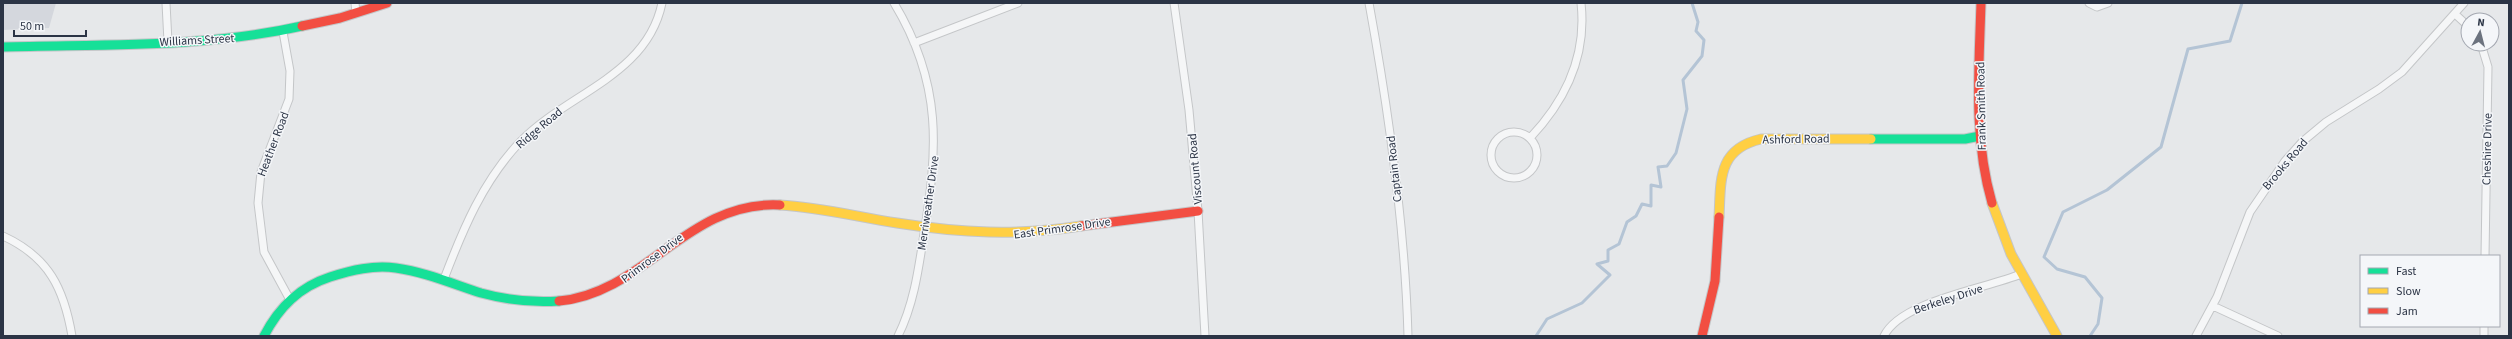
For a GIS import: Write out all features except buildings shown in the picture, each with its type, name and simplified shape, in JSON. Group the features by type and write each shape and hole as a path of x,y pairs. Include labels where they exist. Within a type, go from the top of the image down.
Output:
{"street":[{"path":"166,3 168,42"},
{"path":"355,3 356,13"},
{"name":"Williams Street","path":"3,46 168,42 234,38 284,32 356,13 387,3"},
{"name":"Ridge Road","path":"444,279 461,234 475,204 492,177 515,148 554,114 638,54 652,33 662,3"},
{"name":"Merriweather Drive","path":"894,3 914,43 925,72 934,123 934,165 915,288 906,318 898,336"},
{"path":"914,43 1018,3"},
{"name":"Viscount Road","path":"1174,3 1189,110 1198,211 1205,336"},
{"name":"Captain Road","path":"1369,3 1390,127 1400,228 1408,336"},
{"path":"1530,138 1557,106 1572,78 1581,42 1581,3"},
{"name":"Frank Smith Road","path":"1980,3 1980,136 1983,164 1993,207 2007,246 2021,274 2057,336"},
{"path":"2089,3 2097,7 2108,3"},
{"name":"Brooks Road","path":"2196,336 2213,306 2250,212 2285,161 2302,142 2326,122 2398,75 2464,3"},
{"path":"2455,14 2460,19"},
{"name":"Heather Road","path":"284,32 290,71 289,99 261,172 258,203 264,252 289,298"},
{"name":"Cheshire Drive","path":"2484,52 2488,67 2485,255"},
{"path":"1508,132 1520,132 1530,138 1534,143 1538,155 1534,167 1518,178 1506,177 1500,174 1491,158 1494,142 1508,132"},
{"name":"Ashford Road","path":"1702,336 1710,308 1718,262 1722,171 1726,162 1735,150 1749,142 1761,138 1965,139 1980,136"},
{"name":"Primrose Drive","path":"264,336 278,310 289,298 318,280 341,271 366,266 404,268 444,279 487,294 514,300 551,302 587,296 609,288 633,274 659,252 689,230 723,213 752,206 799,206 925,226"},
{"name":"East Primrose Drive","path":"925,226 978,233 1016,234 1198,211"},
{"path":"3,236 28,249 55,280 67,308 72,336"},
{"name":"Berkeley Drive","path":"1884,336 1893,323 1910,311 2021,274"},
{"path":"2213,306 2278,336"}],"shaded area":[{"path":"3,3 56,3 49,28 3,30"}],"waterway":[{"path":"1536,336 1547,319 1582,303 1610,275 1597,264 1608,261 1608,250 1619,244 1627,222 1636,216 1642,204 1651,206 1651,185 1661,187 1658,167 1667,166 1676,153 1687,109 1683,80 1702,56 1704,40 1696,31 1698,22 1692,3"},
{"path":"2090,336 2098,324 2102,298 2085,277 2057,269 2044,257 2063,212 2107,190 2161,147 2188,49 2230,41 2242,3"}],"traffic: fast":[{"path":"3,47 191,42 265,33 302,26"},
{"path":"1871,139 1965,139 1980,136"},
{"path":"264,336 283,307 299,292 319,281 338,274 354,270 379,267 396,268 428,275 481,293 500,297 529,301 559,301"}],"traffic: slow":[{"path":"1719,217 1720,191 1724,168 1736,150 1747,144 1761,139 1871,139"},
{"path":"1992,203 2011,254 2057,336"},
{"path":"780,205 824,210 882,221 966,231 1012,232 1081,226"}],"traffic: jam":[{"path":"302,26 340,18 387,3"},
{"path":"1981,3 1979,79 1980,129 1986,178 1992,203"},
{"path":"559,301 589,294 617,282 692,231 719,217 748,207 780,205"},
{"path":"1081,226 1198,211"},
{"path":"1702,336 1715,281 1719,217"}]}
